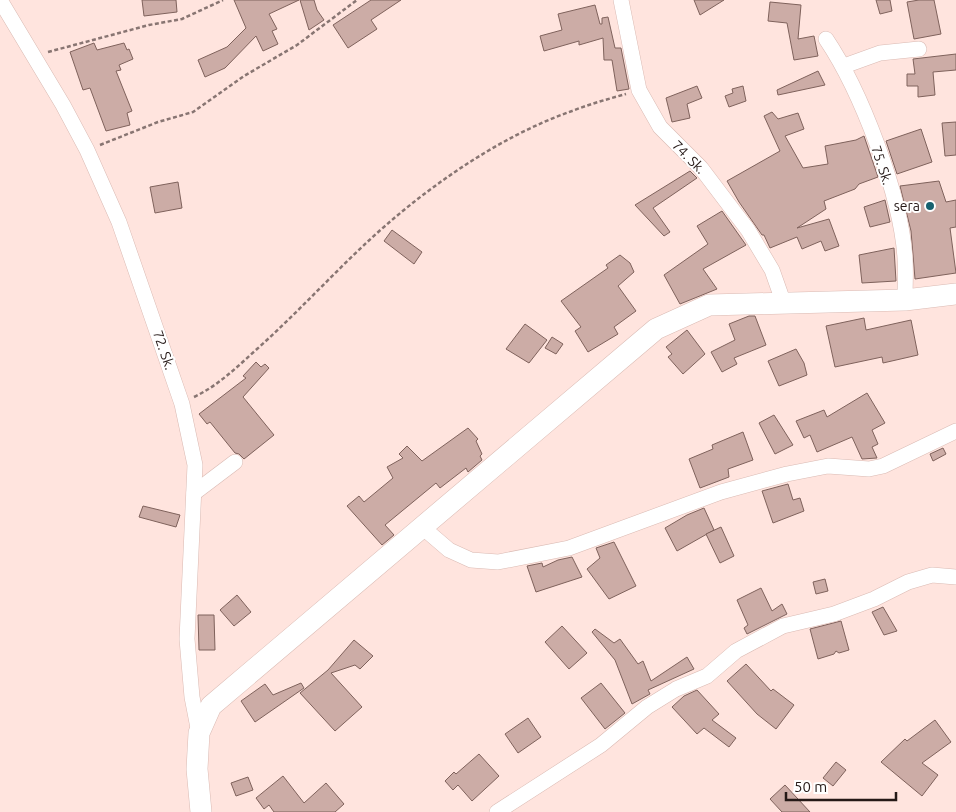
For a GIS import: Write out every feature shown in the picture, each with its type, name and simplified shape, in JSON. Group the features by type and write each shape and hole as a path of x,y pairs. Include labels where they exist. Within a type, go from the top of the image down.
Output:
{"street":[{"name":"72. Sk.","path":"0,0 35,57 87,150 118,222 182,404 195,466 187,639 199,733"},
{"name":"74. Sk.","path":"621,0 639,90 660,127 701,168 748,230 772,270 784,304"},
{"name":"75. Sk.","path":"826,39 844,66 880,135 905,256 905,300"},
{"path":"844,66 880,53 919,49"},
{"path":"200,812 197,769 199,733 212,706 421,526 656,329 709,305 905,300 956,294"},
{"path":"421,526 449,550 472,560 498,562 569,548 721,492 787,474 828,466 869,469 883,466 956,431"},
{"path":"194,493 235,462"},
{"path":"497,812 601,745 647,707 676,689 707,676 736,651 783,626 834,614 874,599 908,582 932,575 956,577"}],"path":[{"path":"35,57 64,46 149,24 182,19 223,0"},
{"path":"87,150 158,122 193,112 244,76 297,45 357,0"},
{"path":"182,404 216,386 274,334 364,245 407,208 473,161 532,128 639,90"}],"building":[{"path":"142,0 176,0 177,12 144,16"},
{"path":"234,0 299,0 269,14 277,29 272,31 278,44 263,51 256,36 225,68 205,77 198,60 227,47 246,28"},
{"path":"300,0 314,0 317,10 324,20 309,30"},
{"path":"371,0 401,0 371,20 377,29 348,48 333,25"},
{"path":"694,0 724,0 700,15"},
{"path":"876,0 890,0 892,11 880,14"},
{"path":"934,0 941,34 914,39 907,2"},
{"path":"770,2 801,5 798,39 814,36 818,56 794,60 787,23 768,21"},
{"path":"595,5 600,24 602,24 602,18 608,17 615,48 621,48 629,89 617,91 612,60 604,60 603,38 579,45 579,41 544,51 540,36 562,30 558,14"},
{"path":"94,43 97,50 124,43 127,50 129,49 133,59 119,65 121,70 116,71 132,111 127,113 130,125 106,131 90,88 83,90 70,52"},
{"path":"956,54 956,70 933,72 935,95 918,97 918,86 907,86 907,74 915,74 913,59"},
{"path":"818,71 825,85 778,95 777,90"},
{"path":"697,86 702,98 687,104 690,118 672,122 666,98"},
{"path":"743,86 746,101 729,107 725,96 733,93 732,89"},
{"path":"772,112 778,119 798,113 804,129 785,136 803,168 828,164 825,146 856,140 864,136 878,177 859,184 855,189 824,201 826,209 797,228 829,219 839,246 825,251 821,241 802,249 797,237 770,248 764,235 762,235 739,202 727,181 780,151 764,116"},
{"path":"956,122 956,155 945,156 942,123"},
{"path":"921,129 932,162 897,174 886,141"},
{"path":"690,171 697,178 653,208 670,232 664,236 635,205"},
{"path":"939,181 946,202 956,200 956,227 950,228 956,273 915,279 911,231 900,186"},
{"path":"178,182 182,208 155,213 150,187"},
{"path":"885,200 890,222 870,227 864,207"},
{"path":"722,211 746,245 703,269 717,289 680,304 664,275 708,244 697,226"},
{"path":"392,230 422,252 414,264 384,241"},
{"path":"894,248 896,281 862,283 859,255"},
{"path":"620,255 630,263 634,272 618,286 636,311 614,327 618,334 588,352 575,331 581,327 561,301 608,268 606,265"},
{"path":"749,316 755,316 766,345 734,358 737,364 722,372 711,352 735,340 729,324"},
{"path":"864,318 866,330 911,320 918,355 883,363 882,357 835,367 826,326"},
{"path":"525,324 547,340 529,363 506,349"},
{"path":"687,330 705,354 683,374 668,357 672,354 666,347"},
{"path":"552,337 563,344 556,354 545,348"},
{"path":"796,349 804,363 807,375 779,386 768,361"},
{"path":"256,362 261,367 265,364 269,368 243,397 274,435 244,459 235,453 210,422 207,424 199,414 246,378 243,376"},
{"path":"867,393 885,423 872,430 878,444 872,447 877,458 862,459 852,437 817,452 810,435 804,438 796,421 824,410 827,417"},
{"path":"774,415 793,445 775,454 759,423"},
{"path":"468,428 478,439 476,441 482,454 480,456 482,460 468,472 466,468 440,488 436,483 385,525 394,535 382,545 347,506 359,496 364,502 393,478 387,467 403,458 399,454 407,446 422,461"},
{"path":"743,432 753,460 728,469 729,477 700,488 689,459 713,449 712,445"},
{"path":"943,448 946,454 933,461 930,454"},
{"path":"788,484 793,500 800,498 804,511 773,523 762,491"},
{"path":"143,506 180,515 176,527 139,517"},
{"path":"704,508 714,530 677,551 665,528 687,515"},
{"path":"721,527 734,556 720,563 706,534"},
{"path":"614,542 636,586 609,599 587,569 600,558 596,548"},
{"path":"572,557 582,577 536,592 527,566 542,563 543,567 558,560"},
{"path":"825,579 828,591 816,594 813,582"},
{"path":"761,588 772,611 782,604 787,614 747,634 744,628 748,625 737,600"},
{"path":"237,595 251,612 234,626 220,610"},
{"path":"883,607 897,631 884,635 872,612"},
{"path":"198,615 214,615 215,650 199,650"},
{"path":"841,621 849,650 839,653 836,651 834,654 818,659 810,629"},
{"path":"562,626 587,653 569,669 545,642"},
{"path":"595,629 614,643 620,639 638,664 643,661 651,681 687,657 694,669 648,690 650,694 632,704 615,660 592,632"},
{"path":"354,640 373,656 360,669 355,665 331,673 362,707 335,731 300,693 328,670"},
{"path":"746,664 771,691 773,689 794,705 776,729 757,714 727,681"},
{"path":"301,683 304,688 255,722 241,701 265,684 273,695"},
{"path":"601,683 625,713 605,729 581,698"},
{"path":"697,690 719,714 712,720 736,738 729,747 704,728 697,734 672,707 684,696"},
{"path":"528,718 541,737 518,753 505,734"},
{"path":"935,720 951,742 922,763 938,775 922,796 881,762 905,739 907,741"},
{"path":"479,754 499,776 472,801 458,785 453,790 445,781"},
{"path":"836,762 846,770 833,786 823,778"},
{"path":"283,776 304,803 326,783 344,804 335,812 274,812 269,805 264,809 256,798"},
{"path":"248,777 253,790 236,796 231,783"},
{"path":"785,785 810,812 782,812 770,799"}],"place":[{"name":"sera","path":"930,206"}]}
